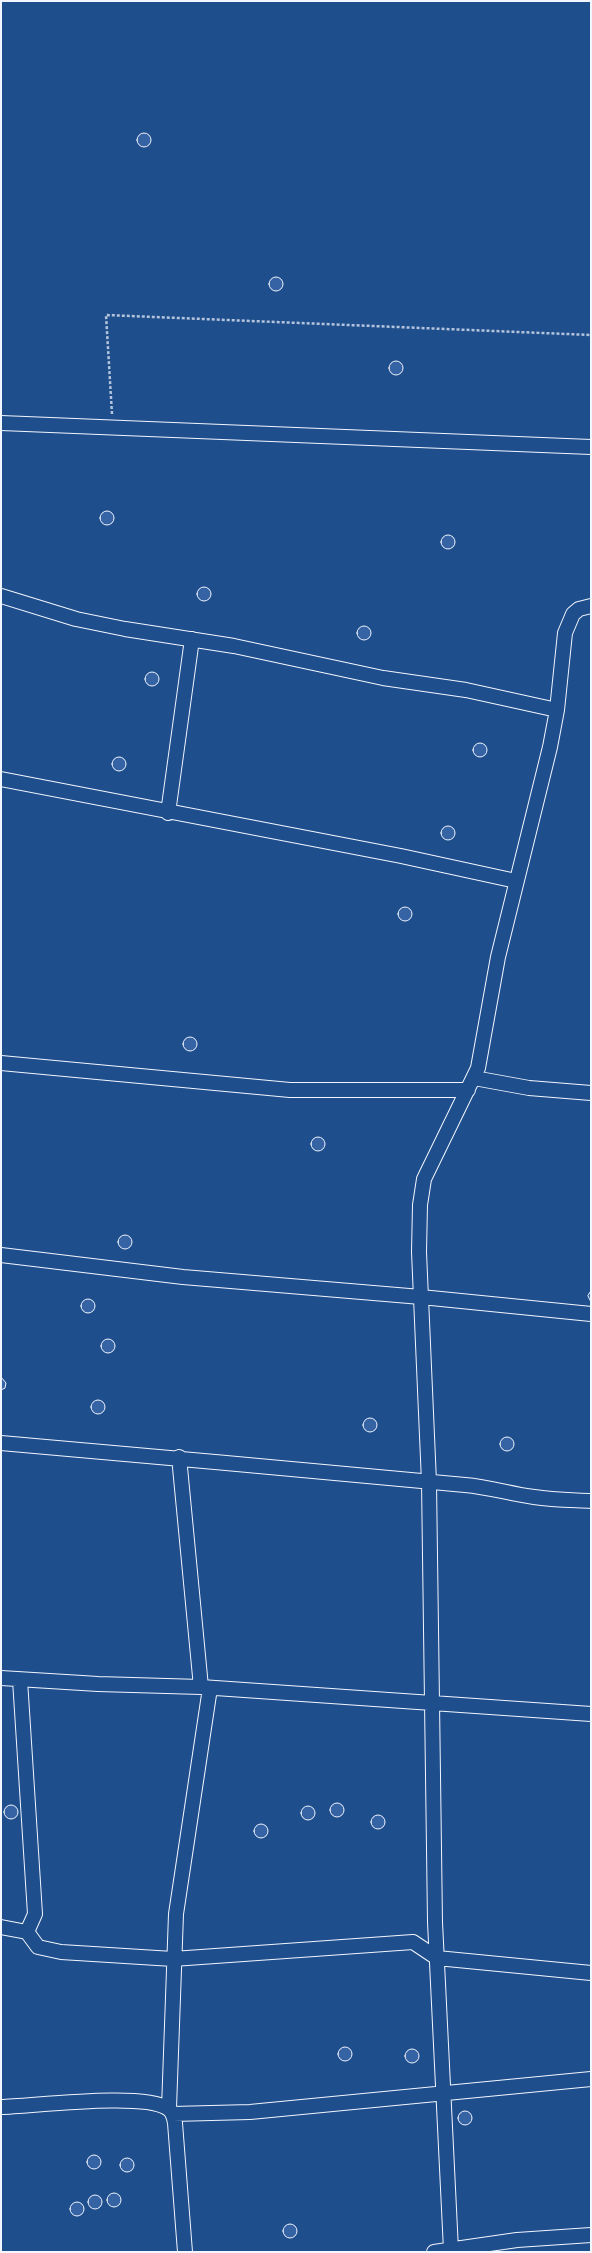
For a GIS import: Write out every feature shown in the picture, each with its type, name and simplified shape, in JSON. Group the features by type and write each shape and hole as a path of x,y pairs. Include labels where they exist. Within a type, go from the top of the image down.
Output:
{"street":[{"path":"1,423 591,446"},
{"path":"1,596 76,619 155,635 192,639 315,662 383,678 466,690 557,710"},
{"path":"451,2250 437,1958 429,1482 419,1227 424,1179 437,1148 471,1084 482,1051 488,1002 516,881 540,790 557,710 564,633 573,614 579,609 591,606"},
{"path":"168,813 192,639"},
{"path":"1,779 168,813 401,856 516,881"},
{"path":"1,1063 290,1090 471,1084 591,1093"},
{"path":"1,1255 191,1278 421,1297 591,1314"},
{"path":"1,1443 179,1457 487,1487 534,1497 591,1501"},
{"path":"179,1457 205,1687 176,1914 173,1959 171,2111 185,2252"},
{"path":"1,1678 98,1684 205,1687 591,1714"},
{"path":"20,1680 35,1914 27,1932"},
{"path":"1,1927 27,1932 38,1947 61,1952 173,1959 413,1942 437,1958 591,1973"},
{"path":"1,2107 125,2100 158,2103 171,2111 250,2112 591,2079"},
{"path":"434,2252 517,2240 591,2235"}],"path":[{"path":"113,428 106,315 591,335"}],"building":[{"path":"144,133 149,135 151,140 149,145 144,147 139,145 137,140 139,135"},
{"path":"276,277 281,279 283,284 281,289 276,291 271,289 269,284 271,279"},
{"path":"396,361 401,363 403,368 401,373 396,375 391,373 389,368 391,363"},
{"path":"107,511 112,513 114,518 112,523 107,525 102,523 100,518 102,513"},
{"path":"448,535 453,537 455,542 453,547 448,549 443,547 441,542 443,537"},
{"path":"204,587 209,589 211,594 209,599 204,601 199,599 197,594 199,589"},
{"path":"364,626 369,628 371,633 369,638 364,640 359,638 357,633 359,628"},
{"path":"152,672 157,674 159,679 157,684 152,686 147,684 145,679 147,674"},
{"path":"480,743 485,745 487,750 485,755 480,757 475,755 473,750 475,745"},
{"path":"119,757 124,759 126,764 124,769 119,771 114,769 112,764 114,759"},
{"path":"448,826 453,828 455,833 453,838 448,840 443,838 441,833 443,828"},
{"path":"405,907 410,909 412,914 410,919 405,921 400,919 398,914 400,909"},
{"path":"190,1037 195,1039 197,1044 195,1049 190,1051 185,1049 183,1044 185,1039"},
{"path":"318,1137 323,1139 325,1144 323,1149 318,1151 313,1149 311,1144 313,1139"},
{"path":"125,1235 130,1237 132,1242 130,1247 125,1249 120,1247 118,1242 120,1237"},
{"path":"591,1291 591,1302 588,1296"},
{"path":"88,1299 93,1301 95,1306 93,1311 88,1313 83,1311 81,1306 83,1301"},
{"path":"108,1339 113,1341 115,1346 113,1351 108,1353 103,1351 101,1346 103,1341"},
{"path":"1,1377 6,1383 5,1388 1,1390"},
{"path":"98,1400 103,1402 105,1407 103,1412 98,1414 93,1412 91,1407 93,1402"},
{"path":"370,1418 375,1420 377,1425 375,1430 370,1432 365,1430 363,1425 365,1420"},
{"path":"507,1437 512,1439 514,1444 512,1449 507,1451 502,1449 500,1444 502,1439"},
{"path":"337,1803 342,1805 344,1810 342,1815 337,1817 332,1815 330,1810 332,1805"},
{"path":"11,1805 16,1807 18,1812 16,1817 11,1819 6,1817 4,1812 6,1807"},
{"path":"308,1806 313,1808 315,1813 313,1818 308,1820 303,1818 301,1813 303,1808"},
{"path":"378,1815 383,1817 385,1822 383,1827 378,1829 373,1827 371,1822 373,1817"},
{"path":"261,1824 266,1826 268,1831 266,1836 261,1838 256,1836 254,1831 256,1826"},
{"path":"345,2047 350,2049 352,2054 350,2059 345,2061 340,2059 338,2054 340,2049"},
{"path":"412,2049 417,2051 419,2056 417,2061 412,2063 407,2061 405,2056 407,2051"},
{"path":"465,2111 470,2113 472,2118 470,2123 465,2125 460,2123 458,2118 460,2113"},
{"path":"94,2155 99,2157 101,2162 99,2167 94,2169 89,2167 87,2162 89,2157"},
{"path":"127,2158 132,2160 134,2165 132,2170 127,2172 122,2170 120,2165 122,2160"},
{"path":"114,2193 119,2195 121,2200 119,2205 114,2207 109,2205 107,2200 109,2195"},
{"path":"95,2195 100,2197 102,2202 100,2207 95,2209 90,2207 88,2202 90,2197"},
{"path":"77,2202 82,2204 84,2209 82,2214 77,2216 72,2214 70,2209 72,2204"},
{"path":"290,2224 295,2226 297,2231 295,2236 290,2238 285,2236 283,2231 285,2226"}]}
